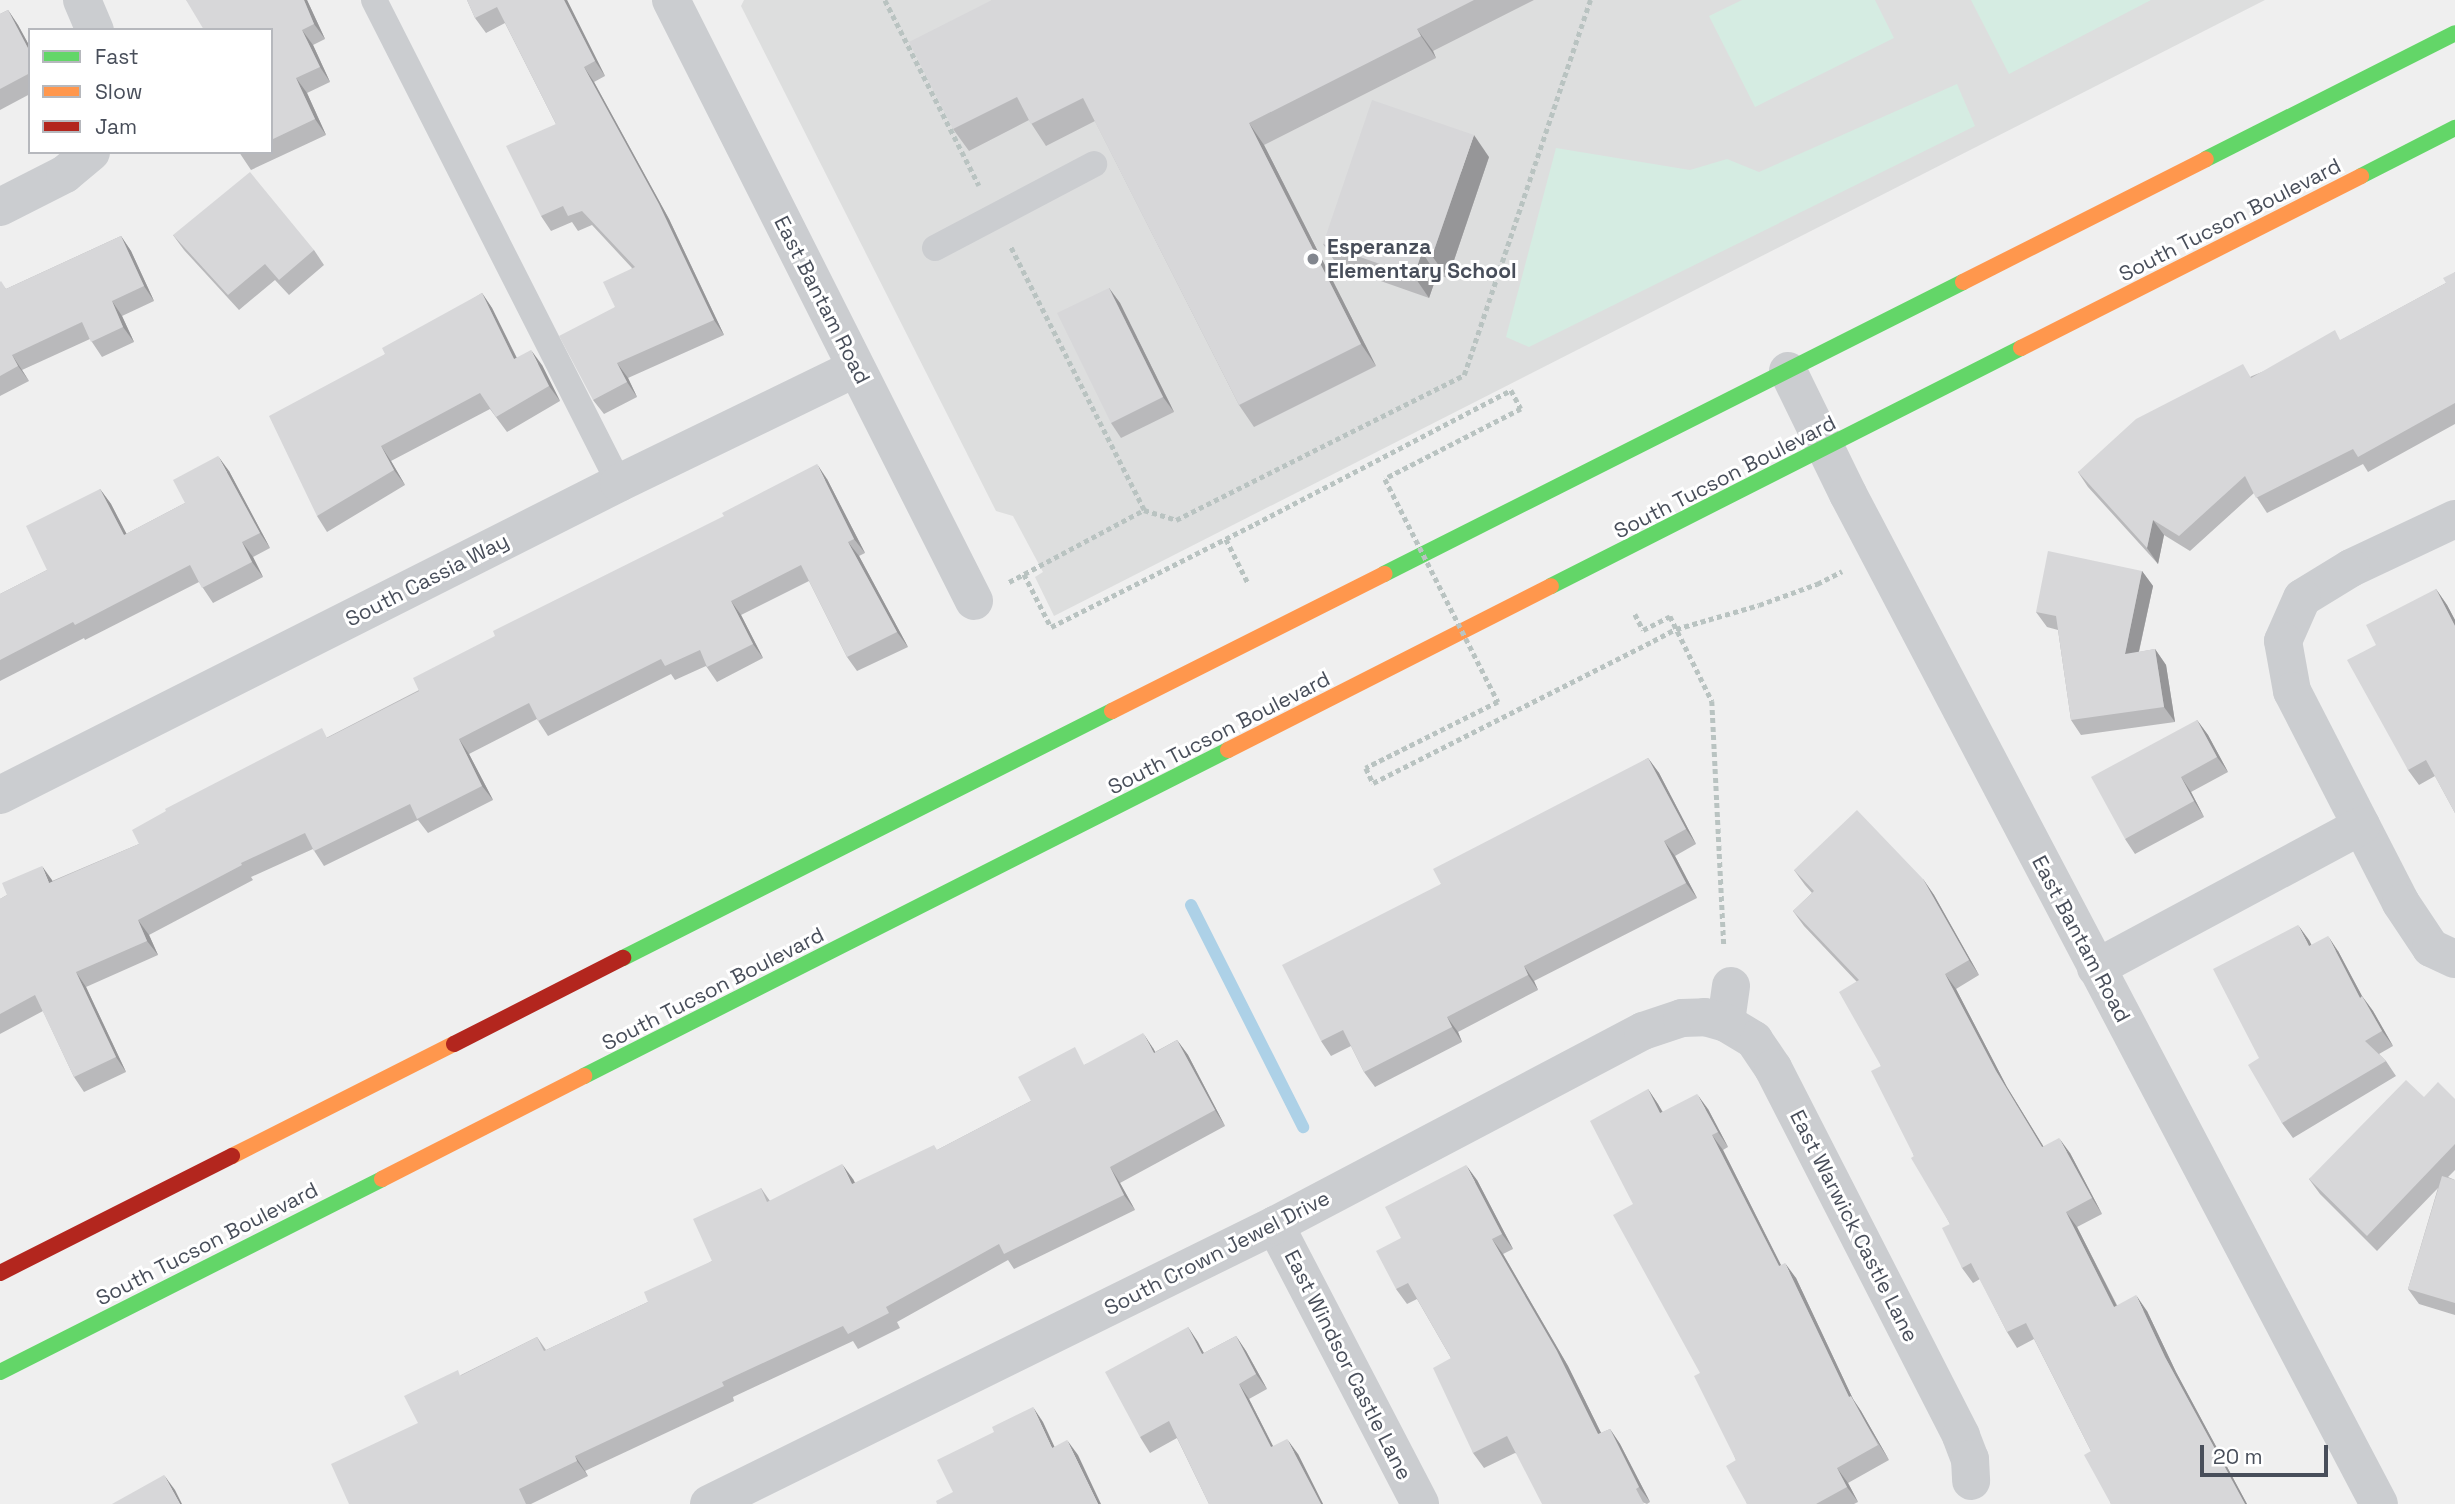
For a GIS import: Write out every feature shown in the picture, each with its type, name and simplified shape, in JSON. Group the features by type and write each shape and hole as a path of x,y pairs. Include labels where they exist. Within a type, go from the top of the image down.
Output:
{"main road":[{"path":"0,1273 2455,33"},
{"name":"South Tucson Boulevard","path":"0,1372 1827,449 2455,128"}],"street":[{"path":"82,0 94,28"},
{"name":"East Bantam Road","path":"671,0 974,601"},
{"path":"0,207 65,174 89,154"},
{"name":"South Cassia Way","path":"0,795 619,483 856,368"},
{"name":"East Bantam Road","path":"1787,371 1878,552 2379,1504"},
{"path":"2455,519 2351,568 2302,598 2274,631 2283,641 2292,691 2400,903 2431,948 2455,959"},
{"path":"2096,968 2361,826"},
{"name":"South Crown Jewel Drive","path":"709,1504 1275,1225 1643,1031 1682,1018 1705,1017 1729,1004"},
{"name":"East Warwick Castle Lane","path":"1729,1004 1773,1068 1961,1436 1980,1491"},
{"name":"East Windsor Castle Lane","path":"1275,1225 1420,1504"}],"lane":[{"path":"374,0 619,483"},
{"path":"935,248 1094,164"}],"path":[{"path":"885,0 1144,510"},
{"path":"974,601 1144,510 1176,520 1464,375 1590,0"},
{"path":"1024,574 1051,627 1511,390 1521,409 1385,479 1497,702 1366,768 1373,783 1676,629 1759,606 1817,584 1878,552"},
{"path":"1226,539 1248,583"},
{"path":"1635,614 1643,630 1670,616 1712,701 1721,934 1729,1004"}],"shaded area":[{"name":"Esperanza Elementary School","path":"744,0 2265,0 1054,616 1035,577 1043,572 1013,516 996,511 741,6"}],"green space":[{"path":"1742,0 1875,0 1894,38 1755,107 1709,16"},
{"path":"1971,0 2151,0 2009,74"},
{"path":"1957,84 1975,126 1529,347 1506,337 1556,148 1690,170 1727,159 1759,172"}],"building":[{"path":"186,0 304,0 314,24 302,30 320,67 296,78 315,119 273,139 273,28 203,28"},
{"path":"467,0 564,0 595,61 584,67 659,204 714,320 617,363 627,382 593,400 559,336 615,307 603,282 635,267 582,211 568,216 563,206 541,216 506,146 556,124 497,7 475,18"},
{"path":"992,0 1474,0 1417,29 1421,36 1249,123 1361,344 1239,405 1083,98 1031,124 1017,97 953,129 909,42"},
{"path":"8,10 28,48 28,74 0,89 0,14"},
{"path":"1372,100 1474,135 1432,256 1422,252 1414,276 1323,244"},
{"path":"250,172 314,250 279,280 265,264 228,295 173,235"},
{"path":"121,236 144,286 112,301 123,327 91,342 82,322 12,355 18,366 0,376 0,282 6,289"},
{"path":"2455,272 2455,403 2358,457 2353,449 2256,498 2245,476 2179,536 2153,520 2147,548 2078,472 2136,419 2243,364 2251,378 2335,330 2340,340 2446,283 2443,278"},
{"path":"1109,288 1163,397 1111,423 1057,313"},
{"path":"482,293 514,359 531,350 549,386 496,417 480,393 381,446 394,470 317,516 269,416 385,354 382,348"},
{"path":"218,456 260,533 242,542 252,562 202,588 190,565 75,625 73,622 0,660 0,594 47,570 26,526 100,489 124,535 185,503 173,480"},
{"path":"817,464 854,539 848,542 897,632 847,657 801,565 731,601 753,644 707,667 700,650 665,666 661,659 538,721 529,703 459,739 482,786 417,819 410,804 314,851 305,833 241,863 242,865 138,920 147,941 76,972 116,1057 74,1077 35,995 0,1014 0,899 7,895 2,883 42,866 49,883 139,844 132,830 166,811 165,809 322,728 327,738 419,691 413,678 495,636 493,631 724,516 722,513"},
{"path":"2048,551 2142,571 2125,654 2155,649 2164,707 2071,720 2056,616 2036,612"},
{"path":"2436,589 2455,626 2455,813 2426,760 2408,770 2347,660 2376,645 2366,625"},
{"path":"2197,720 2217,757 2181,777 2194,801 2125,839 2091,777"},
{"path":"1648,758 1686,829 1664,841 1686,883 1524,966 1528,975 1447,1017 1452,1027 1364,1072 1343,1030 1321,1041 1282,965 1441,884 1433,869"},
{"path":"1857,810 1923,879 1969,960 1945,974 1996,1071 2042,1147 2059,1138 2092,1198 2066,1212 2114,1307 2136,1295 2165,1357 2245,1504 2111,1504 2084,1455 2091,1451 2026,1323 2007,1332 1971,1263 1962,1268 1942,1228 1950,1224 1911,1158 1914,1156 1871,1071 1881,1066 1839,992 1859,980 1793,911 1814,891 1794,870"},
{"path":"2298,925 2309,946 2328,936 2360,998 2362,996 2382,1031 2365,1041 2386,1061 2282,1123 2248,1065 2259,1058 2213,969"},
{"path":"1143,1033 1154,1053 1177,1040 1215,1110 1110,1167 1124,1195 1004,1254 999,1244 886,1307 889,1313 848,1334 843,1326 722,1382 724,1386 575,1456 577,1461 519,1489 526,1504 349,1504 331,1464 418,1423 404,1396 458,1370 460,1376 537,1337 544,1351 648,1302 644,1292 712,1261 693,1219 761,1188 767,1202 842,1164 852,1184 934,1145 937,1150 1031,1101 1018,1077 1075,1047 1084,1065"},
{"path":"2406,1080 2424,1097 2438,1082 2455,1099 2455,1144 2367,1236 2309,1179"},
{"path":"1648,1089 1660,1113 1697,1094 1718,1132 1712,1135 1779,1266 1785,1263 1849,1397 1851,1396 1878,1445 1837,1468 1847,1487 1816,1504 1747,1504 1726,1466 1736,1460 1694,1376 1700,1373 1613,1215 1633,1204 1590,1121"},
{"path":"1466,1165 1502,1234 1492,1239 1557,1351 1598,1434 1610,1429 1639,1487 1636,1489 1644,1504 1542,1504 1507,1436 1473,1453 1433,1368 1451,1358 1408,1283 1396,1289 1376,1251 1401,1238 1385,1207"},
{"path":"2442,1176 2455,1180 2455,1303 2408,1289"},
{"path":"1188,1327 1202,1354 1236,1336 1256,1374 1239,1384 1271,1447 1287,1439 1321,1504 1209,1504 1169,1421 1140,1437 1105,1372"},
{"path":"1033,1407 1052,1448 1067,1440 1098,1504 937,1504 936,1501 953,1492 937,1460 994,1432 992,1427"},
{"path":"164,1475 180,1504 112,1504"}],"waterway":[{"path":"1191,905 1303,1127"}],"traffic: fast":[{"path":"2206,159 2455,33"},
{"path":"2361,176 2455,128"},
{"path":"1384,574 1963,282"},
{"path":"1551,586 2021,348"},
{"path":"623,958 1112,711"},
{"path":"584,1076 1228,750"},
{"path":"0,1372 382,1179"}],"traffic: slow":[{"path":"1963,282 2206,159"},
{"path":"2021,348 2361,176"},
{"path":"1112,711 1384,574"},
{"path":"1228,750 1551,586"},
{"path":"232,1156 454,1044"},
{"path":"382,1179 584,1076"}],"traffic: jam":[{"path":"454,1044 623,958"},
{"path":"0,1273 232,1156"}],"place":[{"name":"Esperanza Elementary School","path":"1313,259"}]}
